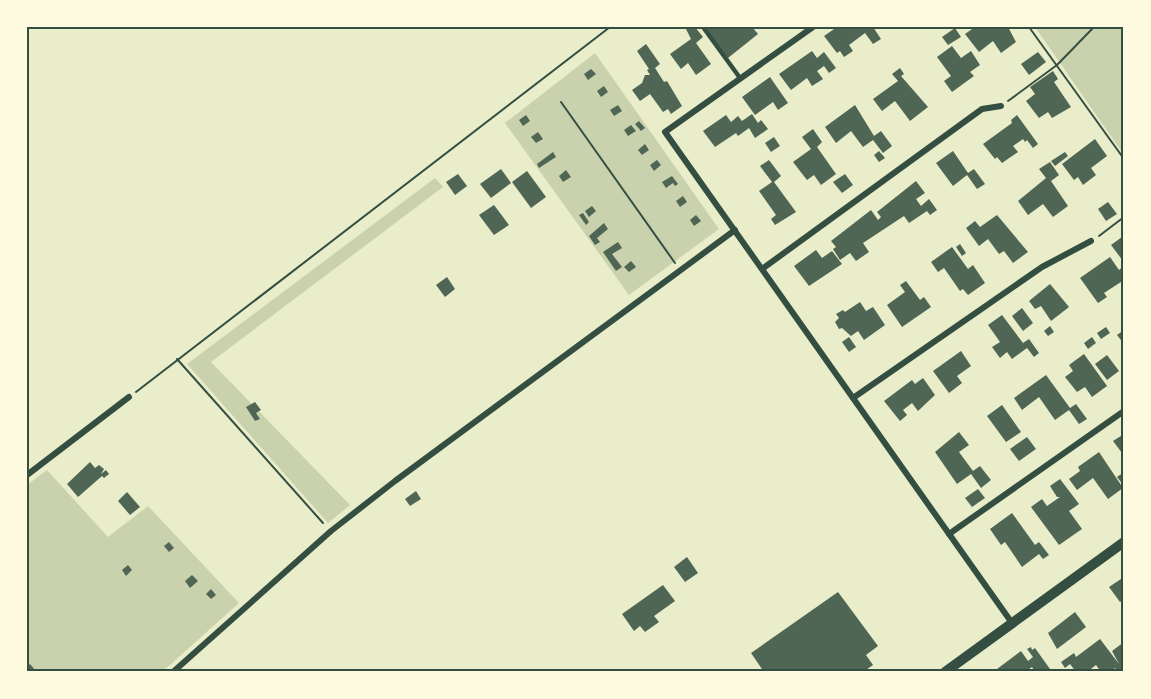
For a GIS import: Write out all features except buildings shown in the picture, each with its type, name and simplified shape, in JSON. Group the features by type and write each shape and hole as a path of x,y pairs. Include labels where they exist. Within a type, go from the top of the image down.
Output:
{"street":[{"path":"813,27 665,132 1012,623"},
{"path":"762,269 982,109 1001,106"},
{"path":"173,672 331,531 394,481 735,230"},
{"path":"853,398 1042,267 1091,241"},
{"path":"27,475 129,397"},
{"path":"949,534 1124,411"},
{"path":"945,672 1124,542"}],"lane":[{"path":"703,27 740,78"}],"path":[{"path":"129,397 610,27"},
{"path":"1029,27 1124,159"},
{"path":"1001,106 1057,66 1094,27"},
{"path":"561,102 680,270"},
{"path":"1091,241 1124,217"},
{"path":"177,359 331,531"}],"green space":[{"path":"1035,27 1124,27 1124,155"},
{"path":"595,53 719,229 629,295 505,123"},
{"path":"435,178 443,187 211,362 350,505 328,523 187,364"},
{"path":"47,470 108,537 148,506 239,603 162,672 27,672 27,485"}]}
